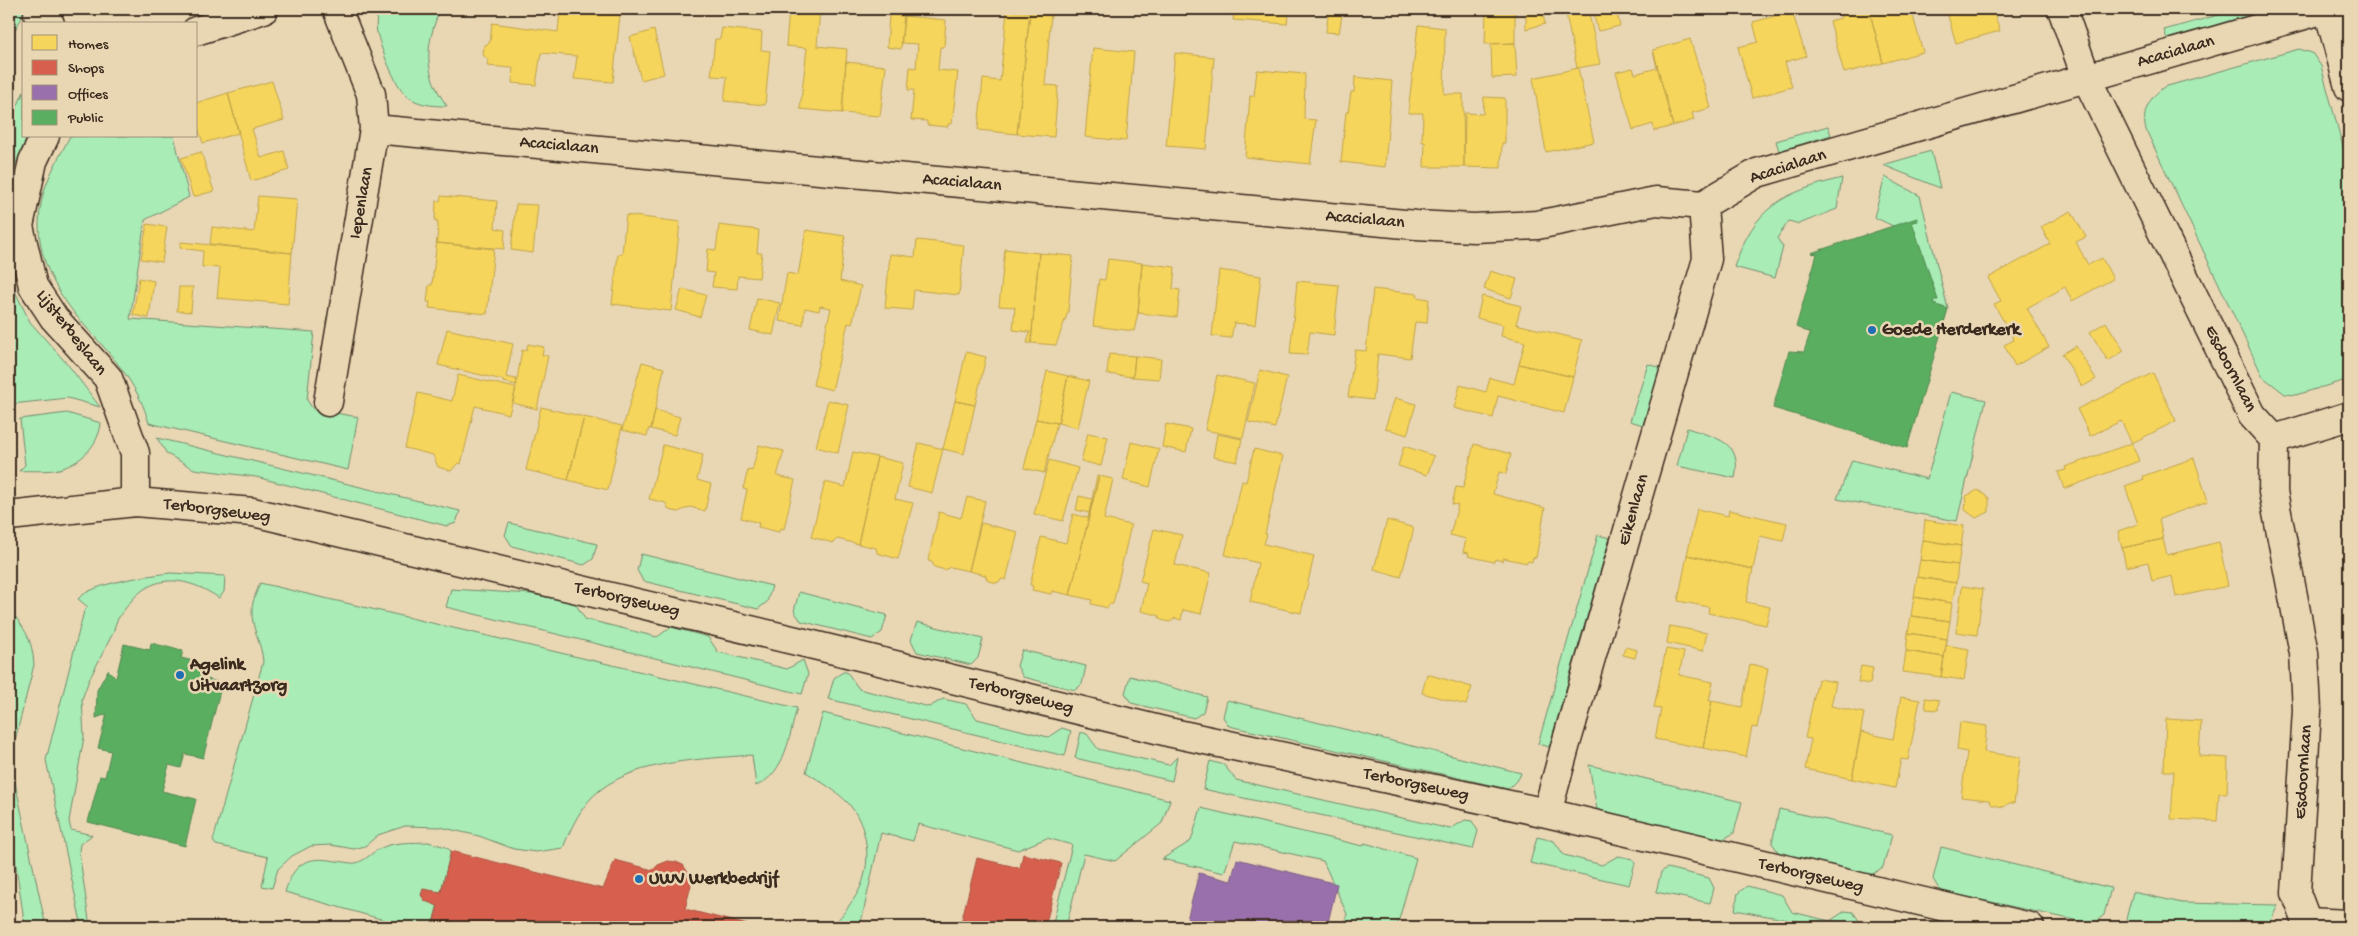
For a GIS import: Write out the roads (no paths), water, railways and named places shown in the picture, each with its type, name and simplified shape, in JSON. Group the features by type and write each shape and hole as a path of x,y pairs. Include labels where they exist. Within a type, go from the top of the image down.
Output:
{"street":[{"path":"41,9 38,14 48,22"},
{"path":"198,30 264,9"},
{"name":"Iepenlaan","path":"328,402 374,129 371,94 337,9"},
{"name":"Esdoornlaan","path":"2062,9 2086,77 2252,415 2274,439 2273,492 2304,653 2308,710 2296,893 2307,925"},
{"path":"2326,9 2349,87"},
{"name":"Acacialaan","path":"374,129 1436,226 1474,228 1537,225 1656,201 1703,205 1757,173 2326,9"},
{"name":"Lijsterbeslaan","path":"44,138 33,161 19,226 31,278 54,318 108,378 135,453 135,502"},
{"name":"Eikenlaan","path":"1547,813 1567,737 1707,259 1703,205"},
{"path":"2274,439 2349,416"},
{"name":"Terborgseweg","path":"9,516 135,502 253,512 826,648 1168,732 1547,813 2030,927"},
{"path":"2307,925 2349,924"}],"place":[{"name":"Goede Herderkerk","path":"1872,330"},
{"name":"Agelink Uitvaartzorg","path":"180,675"},
{"name":"UWV Werkbedrijf","path":"639,879"}]}
